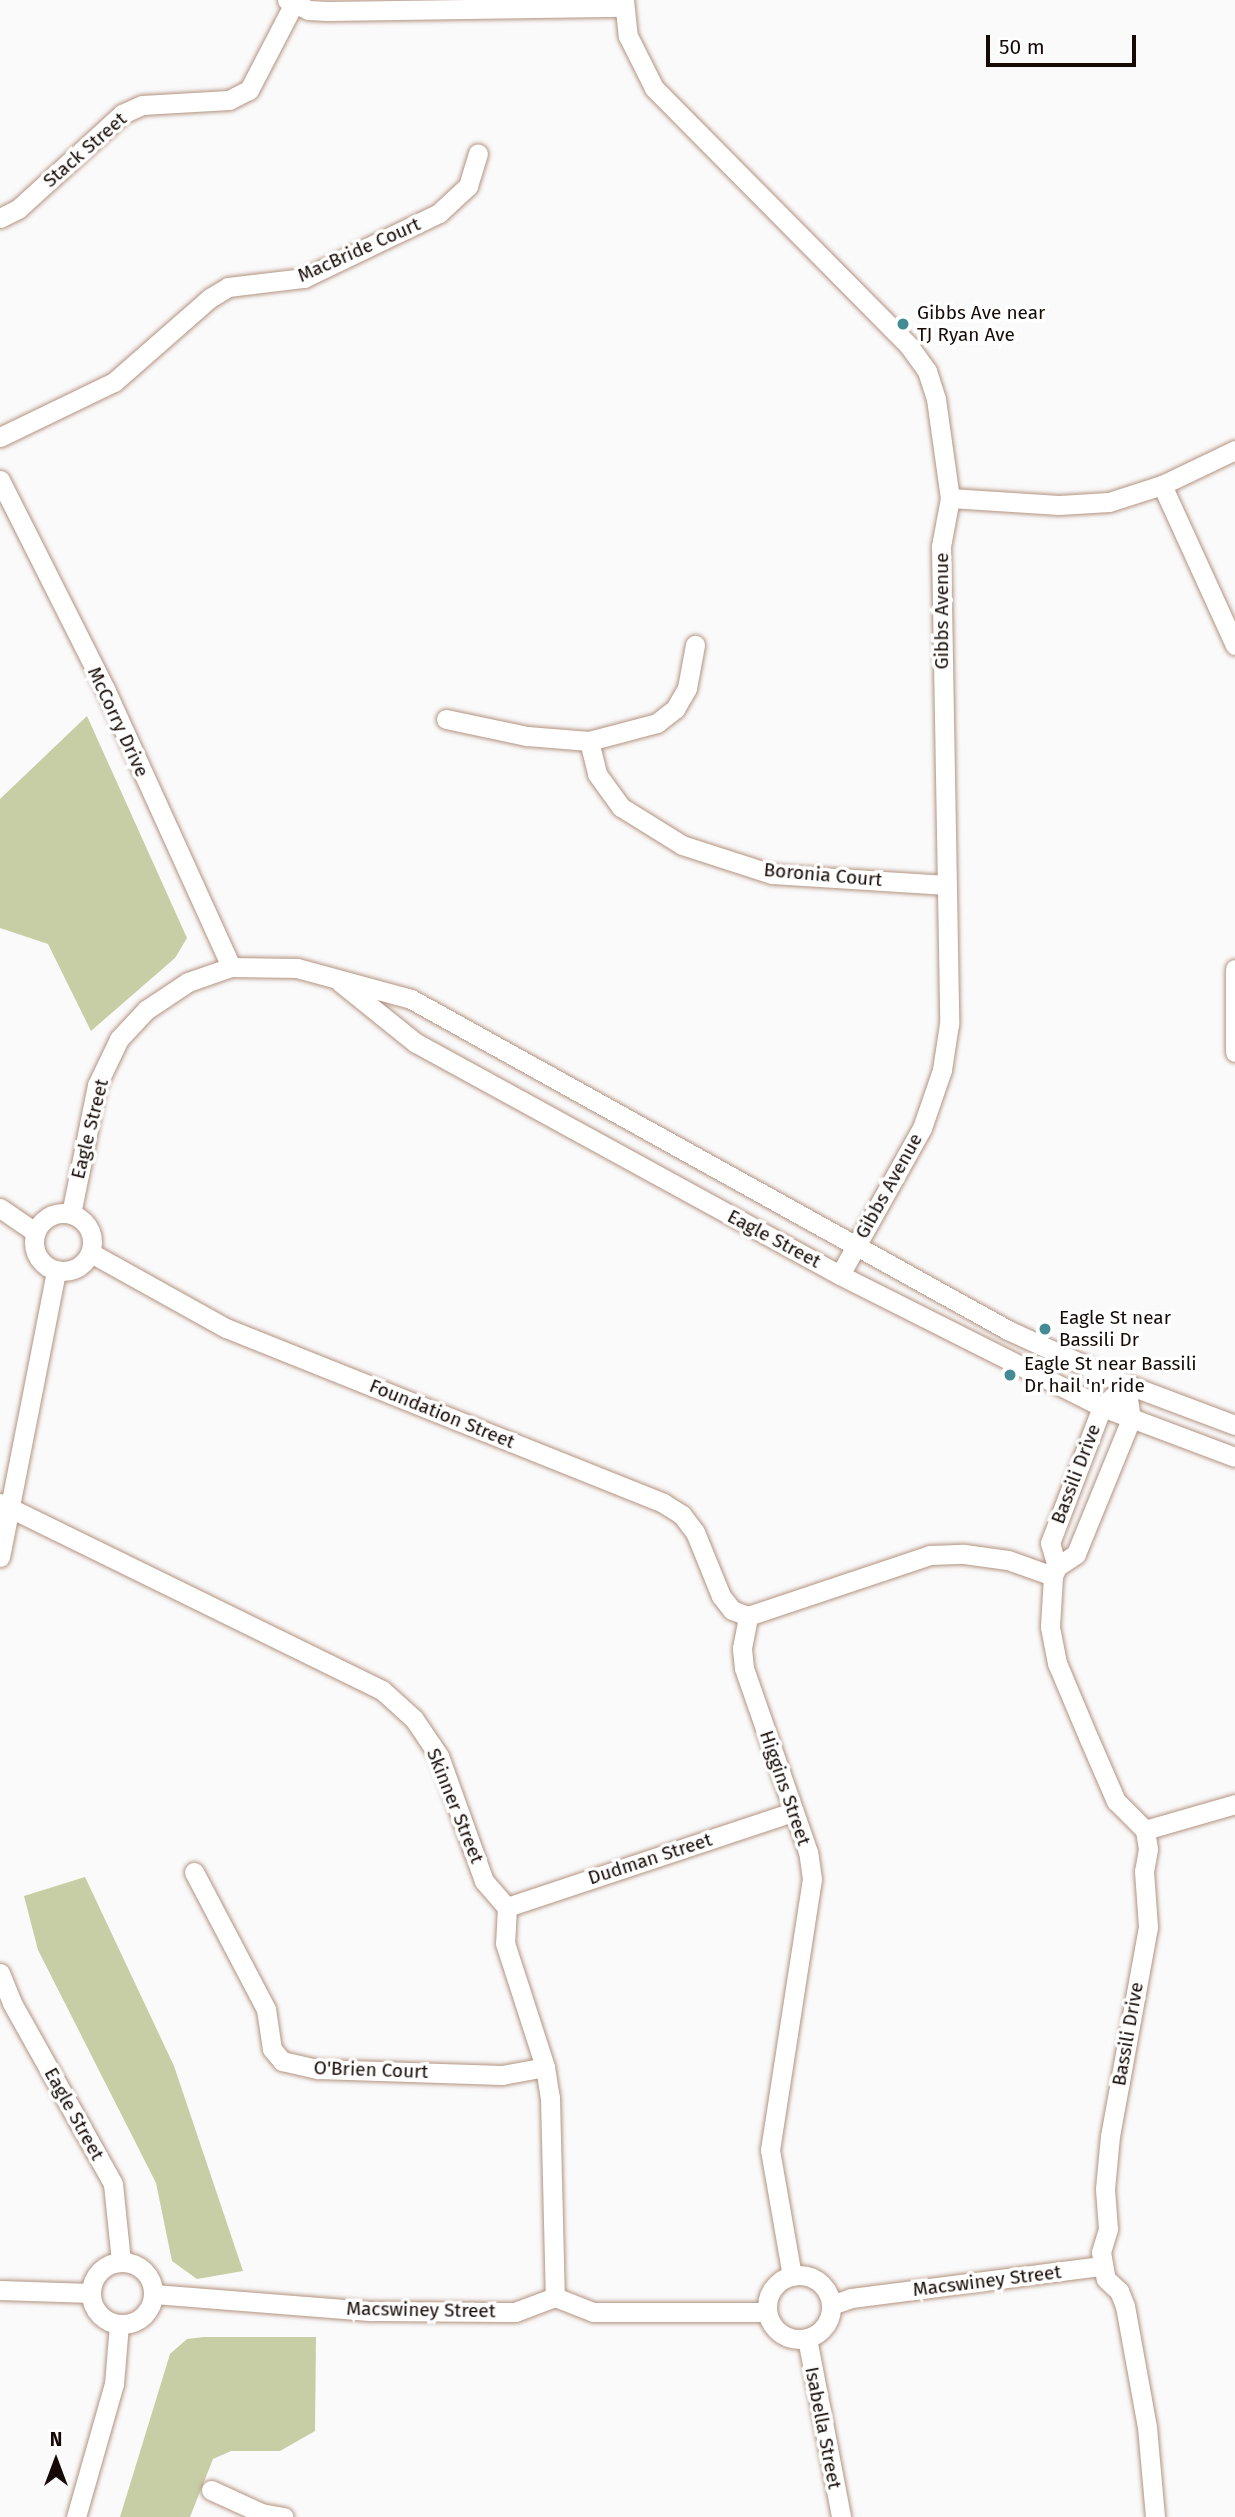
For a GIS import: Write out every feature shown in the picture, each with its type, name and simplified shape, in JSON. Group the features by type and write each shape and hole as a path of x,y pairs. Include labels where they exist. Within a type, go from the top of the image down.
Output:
{"street":[{"path":"290,2 327,11 624,3"},
{"name":"Stack Street","path":"0,218 18,209 122,114 142,105 229,100 249,90 290,2"},
{"name":"Gibbs Avenue","path":"624,3 628,36 654,88 909,346 927,372 936,399 950,498 941,546 949,1024 942,1070 922,1128 840,1275"},
{"name":"MacBride Court","path":"0,437 114,383 210,298 228,287 304,278 439,213 468,186 478,155"},
{"path":"950,498 1059,505 1097,503 1162,485 1235,450"},
{"name":"McCorry Drive","path":"0,480 106,691 231,967"},
{"path":"1162,485 1235,645"},
{"path":"446,719 527,736 589,741 657,723 675,709 687,688 695,645"},
{"name":"Boronia Court","path":"589,741 597,774 621,807 681,845 772,874 947,885"},
{"name":"Eagle Street","path":"71,1214 97,1085 120,1039 146,1010 177,989 231,967 297,968 411,999 1008,1330 1126,1384 1235,1425"},
{"path":"1235,969 1235,1052"},
{"name":"Eagle Street","path":"337,979 416,1043 840,1275 1102,1407 1235,1457"},
{"path":"0,1208 35,1233 40,1261 56,1271 74,1269 91,1254 89,1229 71,1214 47,1218 35,1233"},
{"name":"Foundation Street","path":"91,1254 226,1328 663,1503 682,1515 695,1532 721,1596 732,1610 748,1616"},
{"path":"0,1557 5,1504 56,1271"},
{"name":"Bassili Drive","path":"1102,2266 1110,2136 1148,1927 1145,1830 1116,1801 1057,1663 1050,1627 1055,1572 1050,1543 1102,1407 1126,1384"},
{"name":"Bassili Drive","path":"1055,1572 1076,1554 1131,1419 1126,1384"},
{"name":"Skinner Street","path":"5,1504 382,1690 414,1719 439,1756 484,1881 507,1906"},
{"path":"748,1616 930,1555 1008,1560 1055,1572"},
{"name":"Higgins Street","path":"748,1616 742,1648 744,1668 793,1812 812,1880 769,2150 792,2276"},
{"path":"1145,1830 1235,1804"},
{"name":"Dudman Street","path":"507,1906 793,1812"},
{"name":"O'Brien Court","path":"194,1872 266,2009 272,2049 282,2062 318,2069 502,2075 545,2067"},
{"path":"507,1906 505,1942 545,2067 555,2297 593,2312 767,2312"},
{"name":"Eagle Street","path":"0,1973 12,2003 113,2184 121,2262"},
{"path":"121,2262 143,2270 154,2294 139,2320 119,2325 101,2316 91,2293 97,2274 121,2262"},
{"path":"1102,2266 1125,2306 1147,2427 1155,2517"},
{"name":"Macswiney Street","path":"831,2305 851,2298 1102,2266"},
{"path":"792,2276 819,2282 831,2305 825,2326 807,2338 797,2339 777,2330 767,2312 775,2285 792,2276"},
{"path":"0,2290 91,2293"},
{"name":"Macswiney Street","path":"154,2294 385,2312 515,2312 555,2297"},
{"path":"76,2517 114,2384 119,2325"},
{"name":"Isabella Street","path":"807,2338 841,2517"},
{"path":"211,2490 261,2513 284,2517"}],"green space":[{"path":"87,716 187,938 175,958 91,1031 48,944 0,928 0,799"},
{"path":"85,1877 174,2066 243,2271 197,2279 172,2261 156,2183 38,1950 24,1896"},
{"path":"316,2337 315,2431 280,2451 231,2451 213,2459 190,2517 120,2517 170,2354 187,2339"}],"place":[{"name":"Gibbs Ave near TJ Ryan Ave","path":"903,324"},
{"name":"Eagle St near Bassili Dr","path":"1045,1329"},
{"name":"Eagle St near Bassili Dr hail 'n' ride","path":"1010,1375"}]}
